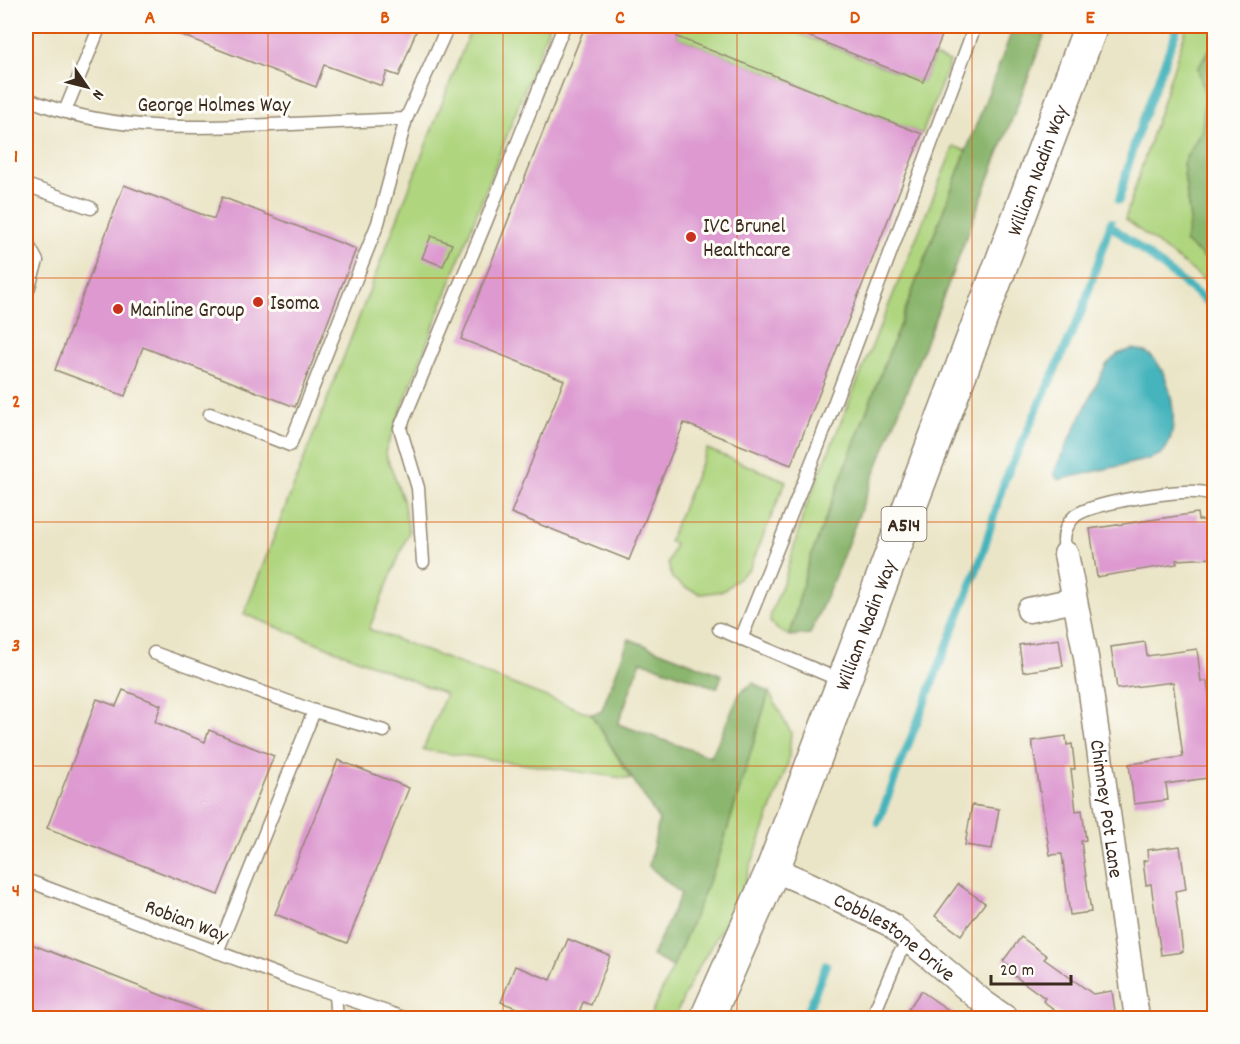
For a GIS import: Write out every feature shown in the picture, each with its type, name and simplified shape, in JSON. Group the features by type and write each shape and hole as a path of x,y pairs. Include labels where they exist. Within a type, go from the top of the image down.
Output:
{"main road":[{"name":"William Nadin Way","path":"707,1018 772,869 1091,26"}],"street":[{"name":"Chimney Pot Lane","path":"1066,554 1086,657 1137,1018"},
{"path":"1029,610 1074,600"},
{"name":"Cobblestone Drive","path":"772,869 890,924 912,940 983,1002 1006,1018"}],"lane":[{"path":"65,111 100,26"},
{"path":"210,414 290,445 378,223 406,119 448,26"},
{"path":"423,562 418,488 400,428 486,224 564,26"},
{"path":"741,639 823,433 975,26"},
{"name":"George Holmes Way","path":"26,98 49,108 135,126 189,129 406,119"},
{"path":"26,185 91,208"},
{"path":"26,241 37,261 26,296"},
{"path":"1066,554 1062,541 1067,526 1076,516 1093,507 1176,493 1196,492 1215,496"},
{"path":"719,629 842,681"},
{"path":"154,653 314,711 384,731"},
{"path":"217,952 314,711"},
{"name":"Robian Way","path":"26,880 335,996 404,1018"},
{"path":"872,1018 899,954 912,940"},
{"path":"335,996 337,1018"}],"green space":[{"path":"472,26 549,26 385,452 403,500 409,532 369,629 591,714 631,779 423,750 446,694 244,614"},
{"path":"681,26 779,26 923,82 934,56 950,62 922,134 677,37"},
{"path":"1014,26 1048,26 839,566 810,634 790,636 807,567"},
{"path":"1187,26 1214,26 1214,42 1198,68 1205,95 1202,130 1183,164 1190,221 1185,242 1214,265 1214,287 1125,219"},
{"path":"1214,42 1214,265 1185,242 1190,220 1183,163 1202,130 1205,95 1198,68"},
{"path":"954,146 966,151 807,567 790,636 778,630 770,622 771,613 785,578 804,512"},
{"path":"707,449 786,481 750,568 723,591 701,594 686,588 672,578 668,563 675,544 669,541"},
{"path":"629,639 722,675 717,688 641,661 618,724 711,757 740,693 753,683 769,692 719,857 673,967 652,956 681,894 649,866 659,820 591,714 601,712"},
{"path":"769,692 791,733 788,763 738,901 694,975 674,1018 649,1018 719,857"}],"water":[{"path":"1132,349 1144,351 1154,359 1168,384 1173,415 1169,443 1161,454 1149,459 1058,480 1054,474 1057,465 1106,365 1118,354"}],"building":[{"path":"161,26 418,26 399,76 387,72 382,86 324,65 316,87"},
{"name":"IVC Brunel Healthcare","path":"585,26 681,26 677,37 922,134 791,465 684,423 629,560 511,513 564,380 461,339"},
{"path":"783,26 946,26 923,82"},
{"path":"124,185 214,219 222,197 356,249 295,407 143,347 125,396 55,370"},
{"path":"431,236 452,244 443,266 422,258"},
{"path":"1197,513 1198,520 1215,520 1215,558 1176,560 1177,564 1097,577 1090,529"},
{"path":"1059,639 1063,666 1023,672 1019,645"},
{"path":"1145,642 1147,656 1197,649 1201,682 1207,681 1213,721 1215,748 1210,748 1214,777 1166,784 1168,800 1134,804 1129,764 1183,757 1173,682 1117,689 1111,647"},
{"path":"123,690 161,705 155,722 205,742 209,730 274,756 218,895 47,828 97,699 116,706"},
{"path":"1066,736 1067,745 1072,744 1075,769 1071,769 1076,811 1082,810 1086,840 1081,841 1091,912 1070,915 1062,854 1050,855 1032,741"},
{"path":"338,760 409,788 347,943 275,914"},
{"path":"972,805 999,809 992,849 965,845"},
{"path":"1180,846 1186,889 1175,891 1183,952 1161,955 1151,884 1146,885 1143,861 1148,860 1147,850"},
{"path":"958,884 985,903 961,935 935,916"},
{"path":"1021,937 1047,956 1044,959 1093,994 1112,991 1116,1018 1066,1018 1043,1001 1045,998 1012,974 1015,970 1003,961"},
{"path":"568,939 610,956 591,1005 583,1002 577,1018 542,1018 501,1002 515,966 551,980"},
{"path":"26,942 217,1017 217,1018 26,1018"},
{"path":"921,991 960,1018 902,1018"}],"waterway":[{"path":"1119,200 1135,141 1178,26"},
{"path":"878,822 981,559 1004,482 1082,311 1111,222"},
{"path":"1110,225 1214,307"},
{"path":"805,1018 826,965"}],"place":[{"name":"IVC Brunel Healthcare","path":"691,237"},
{"name":"Isoma","path":"258,302"},
{"name":"Mainline Group","path":"118,309"}]}
